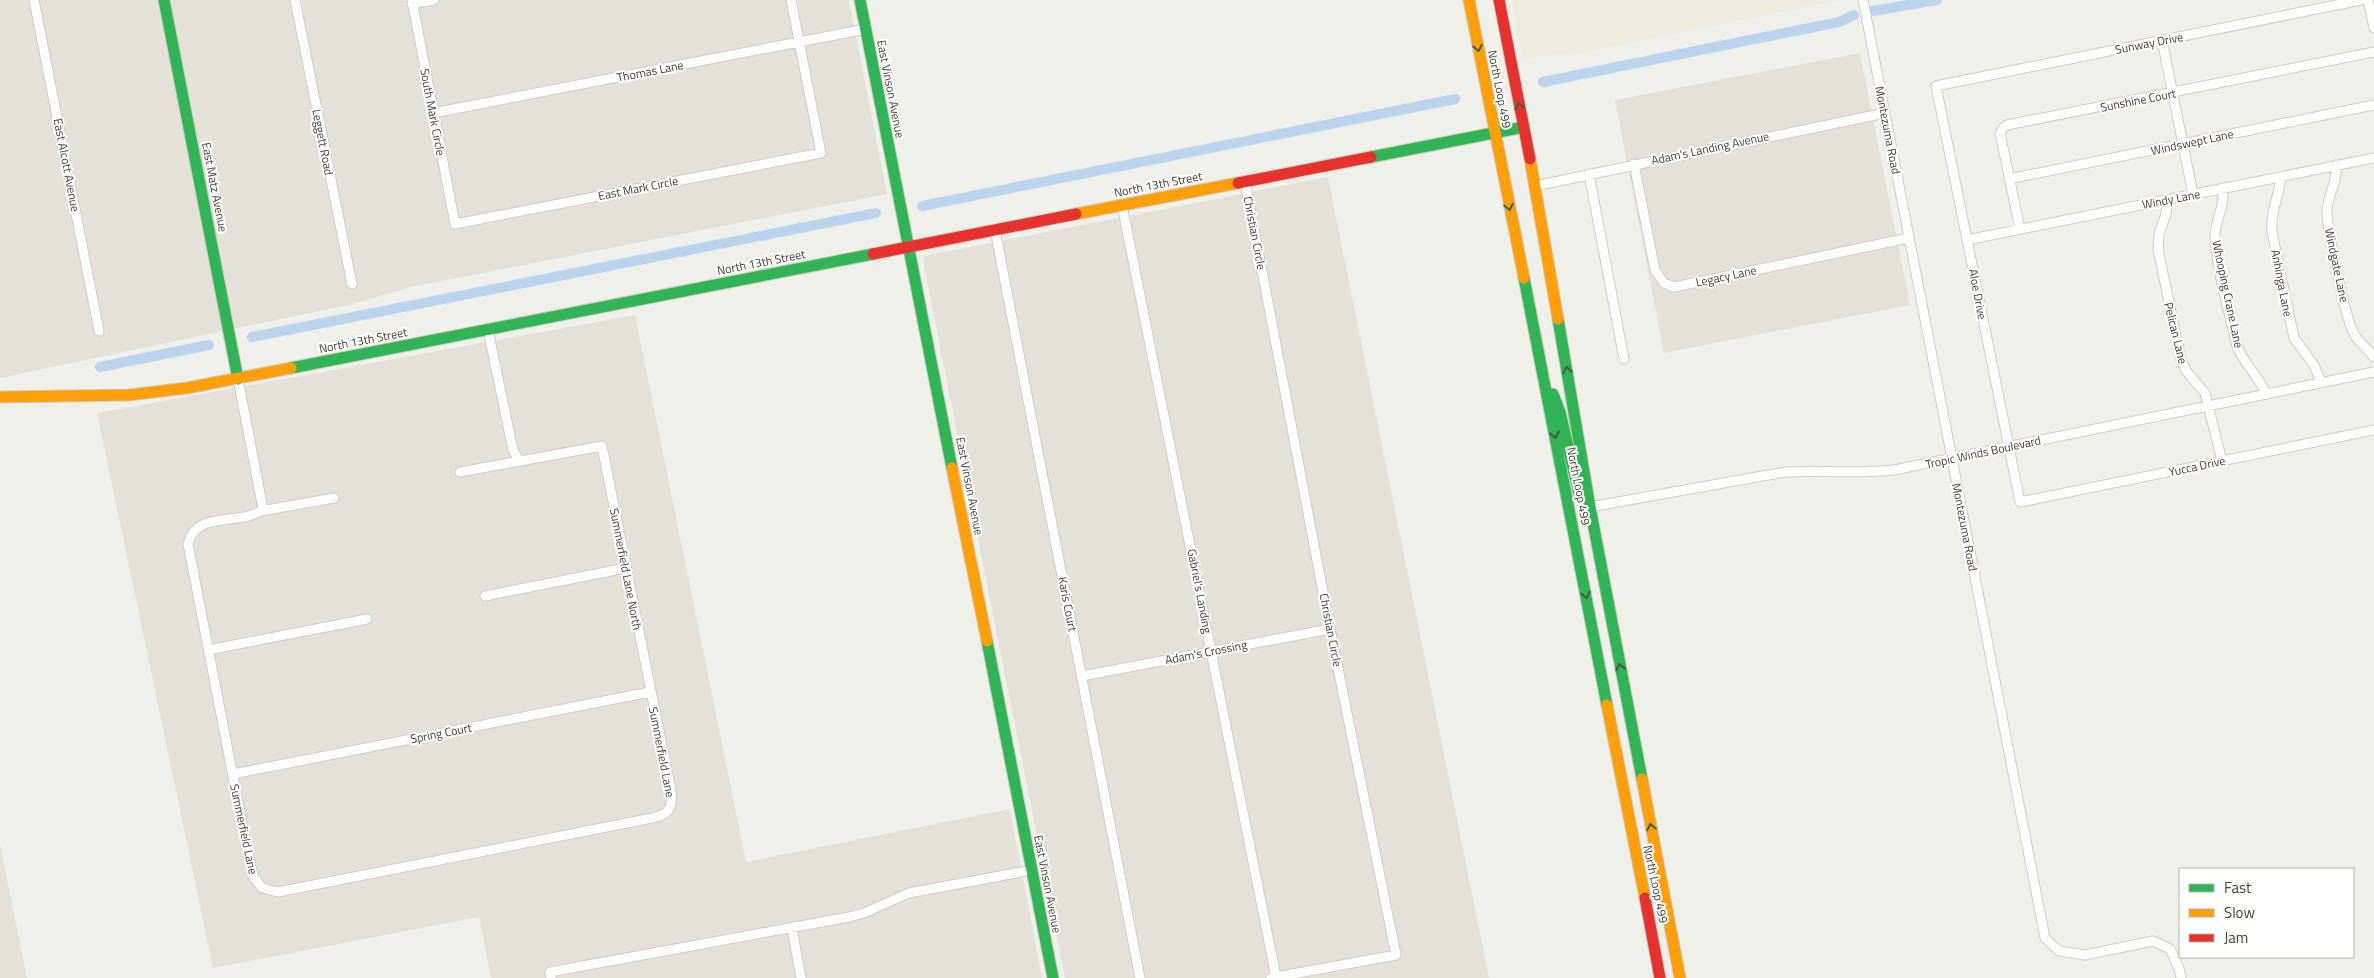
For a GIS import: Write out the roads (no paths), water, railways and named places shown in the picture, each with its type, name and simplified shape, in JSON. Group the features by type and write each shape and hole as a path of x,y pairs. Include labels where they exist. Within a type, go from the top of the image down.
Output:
{"street":[{"name":"East Alcott Avenue","path":"34,0 100,331"},
{"name":"East Matz Avenue","path":"164,0 238,379"},
{"name":"Leggett Road","path":"295,0 352,284"},
{"path":"412,2 434,0"},
{"path":"791,0 800,42"},
{"name":"East Vinson Avenue","path":"860,0 1053,978"},
{"name":"North Loop 499","path":"1469,0 1660,978"},
{"name":"North Loop 499","path":"1499,0 1535,186 1590,507 1680,978"},
{"name":"Montezuma Road","path":"1863,0 2045,938 2059,951 2085,955 2153,941 2170,949 2180,968 2181,978"},
{"name":"Sunway Drive","path":"1936,86 2361,0"},
{"path":"2368,0 2374,28"},
{"name":"South Mark Circle","path":"412,2 455,224"},
{"name":"Thomas Lane","path":"434,113 866,29"},
{"path":"2162,40 2193,194"},
{"name":"East Mark Circle","path":"455,224 821,153 800,42"},
{"name":"Sunshine Court","path":"2020,229 2000,133 2003,128 2374,52"},
{"name":"Aloe Drive","path":"1936,86 2020,502"},
{"name":"Windswept Lane","path":"2009,179 2374,104"},
{"name":"Adam's Landing Avenue","path":"1535,186 1885,113"},
{"name":"North 13th Street","path":"0,398 129,395 238,379 1122,204 1524,127"},
{"name":"Windy Lane","path":"1967,240 2374,158"},
{"name":"Legacy Lane","path":"1634,164 1655,270 1664,282 1674,287 1910,238"},
{"name":"Windgate Lane","path":"2336,166 2336,180 2327,209 2332,240 2351,327 2360,342 2374,357"},
{"path":"1589,174 1624,359"},
{"name":"Anhinga Lane","path":"2281,176 2280,189 2271,215 2272,232 2294,338 2314,365 2321,383"},
{"name":"Christian Circle","path":"1245,181 1330,629 1396,955 1274,978"},
{"name":"Whooping Crane Lane","path":"2222,188 2224,202 2217,221 2216,240 2235,336 2240,354 2258,376 2266,394"},
{"name":"Pelican Lane","path":"2168,199 2166,214 2158,241 2163,276 2181,360 2187,372 2200,386 2208,405 2222,461"},
{"name":"Gabriel's Landing","path":"1122,204 1212,651 1274,978"},
{"name":"Karis Court","path":"995,230 1140,978"},
{"path":"460,472 519,460 513,450 488,330"},
{"path":"1540,363 1560,412 1580,503 1590,507"},
{"name":"Tropic Winds Boulevard","path":"1590,507 1785,472 1810,470 1870,472 1952,459 2374,372"},
{"path":"238,379 263,502 261,512 334,498"},
{"name":"Yucca Drive","path":"2020,502 2374,430"},
{"name":"Summerfield Lane North","path":"519,460 525,461 602,446 650,692"},
{"name":"Summerfield Lane","path":"261,512 201,525 190,536 189,553 253,876 262,888 278,892 425,864 666,814 672,798 650,692"},
{"path":"485,596 626,568"},
{"path":"208,650 367,618"},
{"name":"Adam's Crossing","path":"1082,676 1330,629"},
{"name":"Spring Court","path":"233,774 650,692"},
{"path":"551,978 550,972 864,913 908,893 1032,870"},
{"path":"792,928 801,978"}],"waterway":[{"path":"1873,11 1937,0"},
{"path":"1543,82 1839,22 1854,15"},
{"path":"922,206 1455,99"},
{"path":"252,337 876,213"},
{"path":"100,367 209,345"}]}
